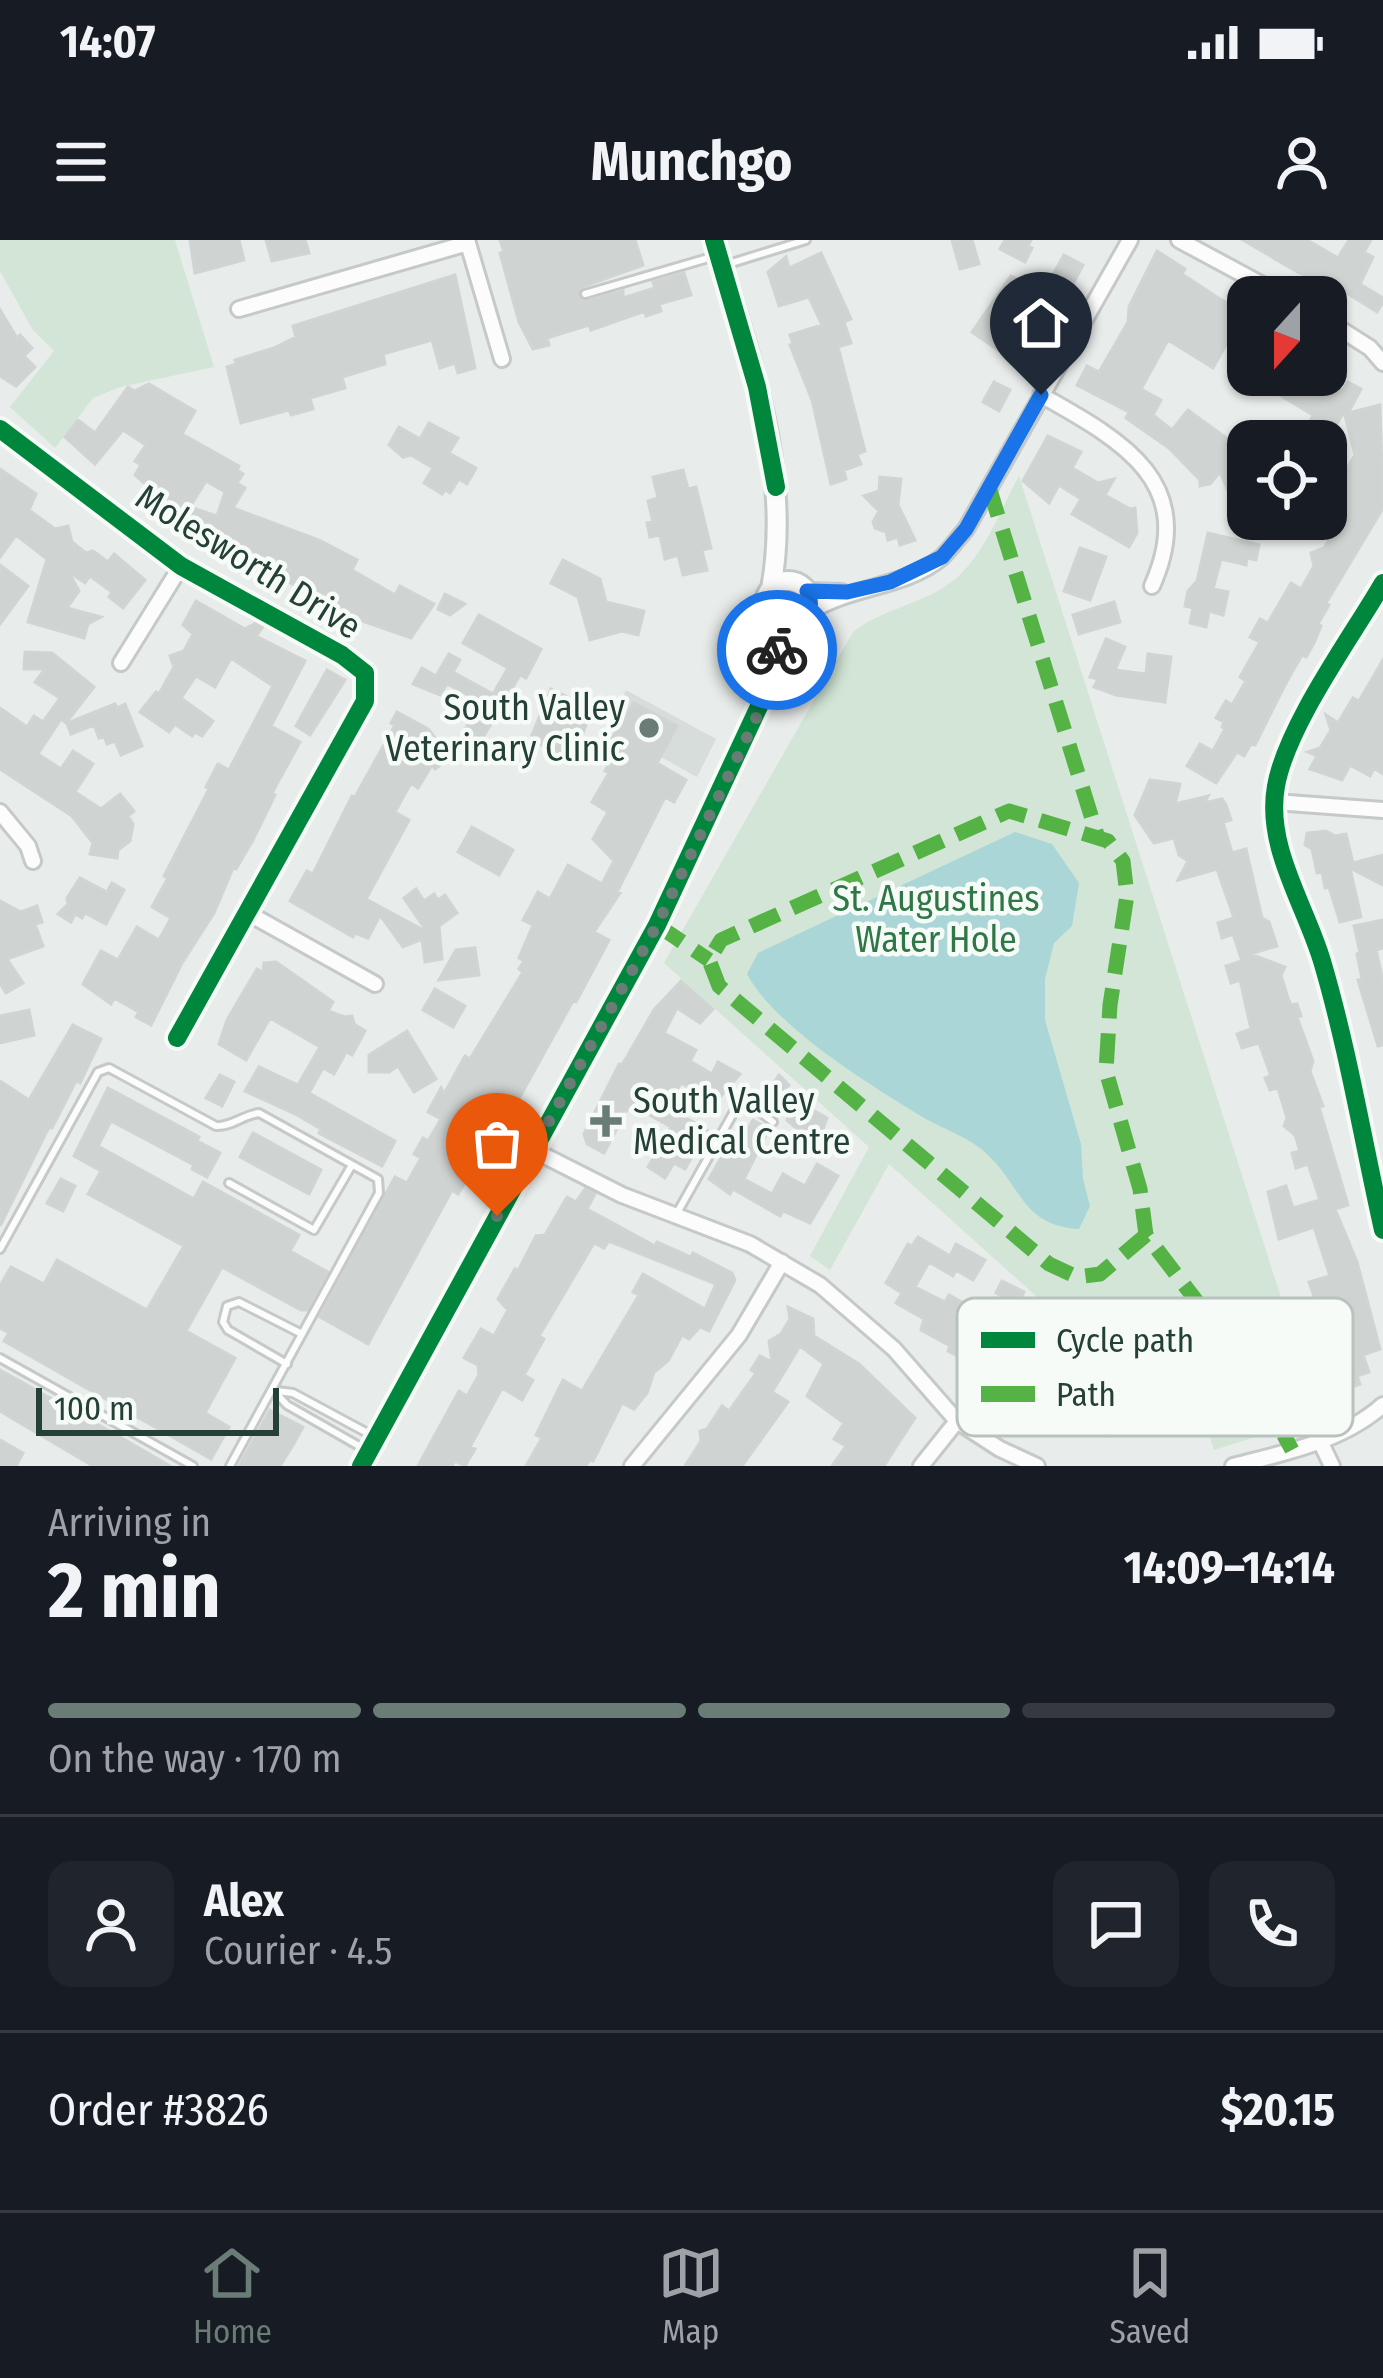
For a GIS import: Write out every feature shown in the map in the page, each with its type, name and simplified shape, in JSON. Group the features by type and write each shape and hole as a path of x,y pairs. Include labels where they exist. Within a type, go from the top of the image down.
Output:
{"main road":[{"path":"368,1452 657,925 771,687 804,603 785,561 767,430 718,254"},
{"path":"771,687 777,650 775,622 766,605 778,528"},
{"path":"771,589 783,582 804,603"},
{"path":"775,622 804,603"}],"street":[{"path":"804,603 890,582 942,557 966,529 1130,240"},
{"path":"1178,240 1248,276"},
{"path":"1190,240 1204,251"},
{"path":"239,309 468,242 502,358"},
{"path":"1347,333 1383,363"},
{"path":"1041,395 1102,430 1159,487 1168,516 1162,563 1153,586"},
{"name":"Molesworth Drive","path":"0,429 181,566 342,655 364,673 365,701 177,1038"},
{"path":"121,663 181,566"},
{"path":"1383,583 1303,720 1280,769 1275,802 1276,837 1322,962 1383,1230"},
{"path":"1275,802 1383,810"},
{"path":"0,812 28,846 33,862"},
{"path":"246,912 375,985"},
{"path":"533,1150 622,1196 720,1231 782,1262 850,1308 957,1420"},
{"path":"632,1466 739,1335 782,1262"},
{"path":"1353,1427 1383,1405"},
{"path":"921,1466 957,1422"},
{"path":"980,1436 1036,1466"},
{"path":"1233,1466 1332,1436"},
{"path":"1320,1441 1332,1466"}],"lane":[{"path":"584,294 718,254 806,240"},
{"path":"0,1249 98,1072 109,1069 216,1126 259,1113 379,1179 379,1193 230,1466"},
{"path":"676,1216 740,1101 772,1122"},
{"path":"229,1184 314,1230 352,1165"},
{"path":"287,1364 228,1330 223,1322 227,1306 239,1302 302,1334"},
{"path":"0,1358 193,1466"},
{"path":"273,1390 286,1405 368,1452"},
{"path":"273,1390 293,1393 368,1452"}],"shaded area":[{"path":"626,690 716,739 697,777 609,728"}],"green space":[{"path":"0,240 175,240 214,367 120,387 93,398 55,448 10,407 54,351 33,330 0,271"},
{"name":"St. Augustines Water Hole","path":"1019,476 1281,1298 1038,1298 889,1164 830,1270 810,1256 869,1147 664,963 853,632 943,588 965,570"},
{"name":"St. Augustines Water Hole","path":"1210,1436 1259,1436 1214,1450"}],"water":[{"path":"1015,832 1052,844 1079,883 1072,926 1054,943 1045,979 1045,1020 1081,1144 1090,1206 1079,1229 1046,1221 1026,1204 984,1151 904,1106 802,1035 779,1015 747,974 758,953"}],"building":[{"path":"190,240 239,240 244,260 195,273"},
{"path":"266,240 305,240 309,253 272,261"},
{"path":"500,240 635,240 643,265 582,287 579,298 587,301 623,291 623,298 684,273 691,295 659,304 661,311 646,316 645,311 591,330 589,325 547,338 549,345 533,349 519,322"},
{"path":"952,240 972,240 979,264 960,269"},
{"path":"1005,240 1031,240 1025,262 1000,249"},
{"path":"1243,240 1307,240 1338,258 1349,240 1371,240 1364,252 1373,257 1360,284 1383,302 1377,312 1347,293 1347,276 1299,273"},
{"path":"1157,251 1185,269 1182,274 1227,302 1227,343 1213,368 1168,340 1141,389 1161,400 1153,415 1172,430 1188,410 1227,438 1227,488 1220,472 1210,484 1200,486 1200,480 1169,448 1126,418 1129,412 1077,385 1087,366 1099,372 1128,322 1129,307"},
{"path":"821,253 851,319 844,322 851,343 838,347 865,451 857,454 861,464 844,470 846,479 831,484 812,400 790,345 790,335 822,325 809,297 779,306 768,272 786,257 789,268"},
{"path":"1064,255 1083,265 1023,367 972,332 1011,276 1042,294"},
{"path":"455,275 475,368 458,373 455,363 440,368 432,340 383,354 385,364 342,377 345,388 310,398 313,409 241,423 227,367 236,364 235,360 296,337 293,326"},
{"path":"0,310 17,338 20,335 32,348 24,356 35,367 16,386 0,376"},
{"path":"994,382 1010,390 999,411 983,402"},
{"path":"1348,382 1361,389 1348,413 1380,405 1383,508 1326,603 1314,643 1306,657 1302,655 1255,745 1244,756 1237,752 1216,783 1187,766 1200,744 1213,751 1225,729 1224,722 1216,718 1226,701 1232,705 1246,681 1240,677 1260,642 1250,637 1260,619 1268,623 1291,583 1301,589 1314,566 1311,553 1324,548 1329,540 1347,540 1347,469 1355,455 1347,420 1344,412 1339,420 1314,420 1313,415 1282,396 1347,396"},
{"path":"149,384 195,411 182,434 239,466 243,474 237,483 245,488 233,508 319,540 357,560 352,570 395,595 400,586 434,604 411,638 357,619 285,580 250,570 246,560 225,552 227,546 192,534 196,523 148,496 152,490 135,475 141,465 135,461 146,445 123,430 95,464 65,437 78,420 95,433 128,387 134,391","holes":["206,481 225,492 217,516 190,507"]},
{"path":"429,423 458,438 449,453 476,468 467,484 459,479 450,493 442,494 424,483 433,468 411,455 403,457 389,445 399,427 420,439"},
{"path":"1048,436 1081,452 1072,468 1098,483 1114,479 1105,495 1135,508 1137,533 1129,547 1072,514 1081,499 1059,485 1049,503 1023,481"},
{"path":"0,469 36,494 29,510 55,529 68,526 72,542 86,553 93,551 108,562 114,554 145,580 123,608 109,597 112,592 90,576 85,583 68,571 79,591 67,608 101,617 88,624 84,638 28,622 47,559 16,535 0,557"},
{"path":"683,470 688,489 696,487 711,548 702,550 707,570 683,575 678,555 665,559 660,535 650,537 647,523 653,522 648,501 658,498 653,477"},
{"path":"880,477 901,479 898,505 915,540 900,545 898,537 888,540 886,532 875,528 879,511 864,496 879,491"},
{"path":"1208,533 1259,545 1256,560 1247,558 1246,565 1221,559 1213,589 1228,592 1223,615 1209,611 1206,627 1190,623 1193,608 1185,606 1188,591 1197,581"},
{"path":"1080,548 1106,557 1090,600 1064,591"},
{"path":"563,560 600,579 606,602 644,611 638,635 622,631 590,640 578,597 551,583"},
{"path":"0,565 28,586 0,624"},
{"path":"445,594 465,604 450,615 438,609"},
{"path":"196,601 245,629 258,622 264,625 256,636 305,661 271,726 300,742 253,840 233,868 214,913 151,1025 136,1017 139,1012 114,998 111,1004 83,984 101,951 118,960 137,927 159,940 171,918 152,907 168,878 164,876 218,764 229,770 273,686 231,658 215,687 196,676 181,698 213,721 202,736 195,732 192,736 175,724 169,732 140,712 159,694 174,667 170,656 184,651 193,634 183,625"},
{"path":"1114,602 1120,622 1079,634 1073,615"},
{"path":"479,615 541,649 479,744 462,735 481,702 447,684 440,695 413,684 422,668 436,676 449,654 460,660 453,672 493,694 508,668 463,643"},
{"path":"1106,639 1125,647 1115,670 1146,674 1148,654 1171,657 1165,702 1094,687 1098,679 1090,677"},
{"path":"25,652 52,653 94,687 66,723 61,719 38,754 61,769 73,751 93,764 75,792 101,809 120,794 134,811 128,816 133,824 130,841 118,850 117,858 90,854 93,843 72,816 0,769 0,708 27,727 34,716 43,722 60,698 35,682 45,669 24,669"},
{"path":"1383,660 1383,774 1374,768 1370,776 1350,765 1342,780 1310,769 1317,756 1308,752 1320,748 1331,730 1326,715 1338,723 1353,698 1359,701"},
{"path":"327,670 345,680 310,735 296,726"},
{"path":"551,689 592,709 575,754 566,756 532,735"},
{"path":"634,703 677,726 657,763 686,780 674,802 665,797 620,893 594,932 609,940 576,1002 458,1194 452,1190 368,1344 320,1317 395,1177 407,1183 421,1158 414,1154 441,1119 428,1112 441,1088 444,1094 465,1056 470,1059 523,972 519,969 524,961 519,958 533,925 523,920 538,892 550,899 568,865 602,884 614,861 593,839 608,812 592,802 609,773 605,771 608,766 598,760"},
{"path":"115,704 117,708 125,704 142,746 121,755 115,741 107,744 104,736 99,738 94,725 71,734 67,723"},
{"path":"397,712 428,729 446,752 442,755 446,761 435,769 432,765 418,788 411,783 395,812 409,820 366,899 427,932 404,898 416,889 424,901 434,894 438,900 445,895 457,913 439,926 442,959 425,962 422,939 403,947 380,915 368,938 355,933 353,937 290,901 307,871 313,874 395,725 391,723"},
{"path":"1150,780 1180,784 1175,804 1208,796 1204,803 1222,799 1231,820 1223,822 1232,853 1246,849 1262,918 1269,922 1277,946 1250,954 1285,967 1281,975 1291,1005 1297,1004 1301,1016 1297,1017 1313,1061 1310,1071 1348,1205 1335,1209 1357,1262 1380,1349 1363,1355 1369,1372 1357,1376 1360,1384 1353,1386 1353,1298 1315,1298 1309,1282 1330,1276 1314,1227 1279,1239 1268,1192 1286,1186 1293,1208 1320,1200 1308,1164 1296,1168 1292,1153 1300,1151 1295,1135 1284,1126 1287,1118 1278,1088 1270,1090 1265,1078 1271,1076 1259,1043 1242,1048 1237,1034 1251,1029 1240,980 1231,983 1226,966 1242,961 1233,934 1222,938 1218,923 1234,918 1217,869 1178,880 1188,861 1179,855 1174,838 1154,843 1135,815"},
{"path":"472,827 513,850 499,875 458,852"},
{"path":"1326,831 1335,836 1346,834 1353,863 1383,855 1383,885 1350,868 1361,917 1340,922 1322,872 1317,873 1312,849 1305,845 1307,833"},
{"path":"80,878 107,892 112,883 124,890 106,924 85,913 82,918 75,914 71,922 58,914"},
{"path":"0,901 21,912 37,906 42,922 35,924 43,946 7,959 23,983 6,993 0,983"},
{"path":"1383,920 1383,948 1376,950 1383,981 1383,1045 1378,1046 1358,980 1362,979 1354,926"},
{"path":"475,948 479,975 439,980 456,950"},
{"path":"276,962 333,1002 328,1011 352,1016 354,1024 365,1031 352,1055 346,1052 334,1074 323,1068 309,1093 395,1141 382,1166 319,1133 321,1129 297,1115 245,1091 259,1067 298,1085 320,1047 270,1018 246,1060 219,1044 227,1020 257,969 263,972 264,963"},
{"path":"681,981 713,1009 700,1023 677,1008 664,1033 696,1050 690,1061 712,1074 718,1062 740,1074 721,1096 709,1089 705,1096 681,1083 668,1107 713,1134 701,1141 685,1169 674,1163 665,1178 648,1167 671,1127 630,1104 604,1153 587,1144 584,1134 619,1064 654,1010"},
{"path":"435,989 465,1006 453,1027 423,1010"},
{"path":"29,1010 34,1035 0,1043 0,1016"},
{"path":"73,1025 101,1039 80,1083 76,1081 49,1127 0,1226 0,1081 29,1100"},
{"path":"407,1031 436,1079 414,1092 398,1066 389,1072 369,1072 369,1055"},
{"path":"220,1075 234,1082 222,1106 206,1098"},
{"path":"779,1075 789,1085 767,1108 760,1102"},
{"path":"108,1088 220,1153 207,1177 192,1169 194,1165 111,1121 98,1146 194,1199 203,1182 299,1235 290,1251 328,1272 307,1310 301,1310 222,1267 186,1331 235,1358 205,1413 229,1427 211,1459 4,1341 9,1333 0,1328 0,1286 11,1267 44,1284 57,1260 147,1310 184,1246 88,1194 101,1171 74,1156"},
{"path":"795,1100 827,1118 821,1135 805,1129 803,1134 787,1120"},
{"path":"753,1120 769,1129 744,1179 772,1194 783,1174 805,1186 817,1164 838,1176 810,1223 783,1211 780,1216 709,1179 738,1128 746,1132"},
{"path":"253,1133 321,1170 309,1194 240,1157"},
{"path":"61,1179 75,1186 63,1211 47,1203"},
{"path":"585,1189 595,1194 587,1209 655,1246 657,1242 691,1257 693,1253 732,1273 735,1280 709,1331 700,1327 689,1339 682,1335 634,1409 622,1403 593,1461 586,1466 526,1466 542,1438 536,1435 563,1380 582,1391 639,1295 633,1292 643,1274 705,1309 716,1284 609,1241 604,1248 594,1243 539,1336 544,1339 524,1375 533,1380 522,1400 502,1388 470,1447 475,1449 465,1466 455,1461 452,1466 418,1466 459,1391 467,1396 479,1375 478,1365 464,1358 481,1329 494,1336 508,1310 498,1299 515,1269 518,1271 536,1236 545,1235 567,1197 576,1202"},
{"path":"918,1237 950,1256 956,1244 985,1260 973,1280 956,1270 953,1276 929,1262 915,1287 945,1302 949,1295 957,1299 957,1356 948,1351 950,1346 921,1330 924,1319 896,1303 902,1293 886,1283 908,1244 912,1246"},
{"path":"1002,1281 1024,1292 1021,1298 996,1293"},
{"path":"788,1307 813,1319 814,1336 859,1364 915,1418 884,1466 832,1466 846,1446 834,1439 844,1423 807,1396 824,1364 800,1346 772,1392 788,1402 742,1466 685,1466 701,1441 700,1431 707,1429 722,1406 729,1411 756,1373 751,1370 760,1356 772,1362 769,1341 781,1334 790,1319"},
{"path":"0,1370 170,1466 93,1466 0,1411"},
{"path":"270,1410 303,1427 280,1466 239,1466"},
{"path":"0,1440 23,1453 16,1466 0,1466"}],"marked path":[{"path":"989,487 1098,838"},
{"path":"1009,811 1108,841 1123,861 1127,895 1110,1005 1106,1071 1140,1189 1146,1235 1100,1274 1077,1277 1049,1264 719,986 709,960 721,940 1009,811"},
{"path":"657,925 709,960"},
{"path":"1146,1235 1194,1298"},
{"path":"1284,1436 1292,1450"}],"cycle path":[{"path":"714,240 757,387 776,487"},
{"path":"0,429 181,566 342,655 365,673 365,701 177,1038"},
{"path":"1383,583 1293,736 1282,762 1274,809 1281,853 1331,994 1383,1230"},
{"path":"361,1466 657,925 797,625"}],"way so far":[{"path":"497,1216 657,925 771,687 777,650"}],"place":[{"name":"South Valley Veterinary Clinic","path":"649,728"},
{"name":"South Valley Medical Centre","path":"606,1121"}],"route":[{"path":"777,650 775,622 792,626 805,619 811,604 807,591 847,592 890,582 942,557 966,529 1041,395"}]}
